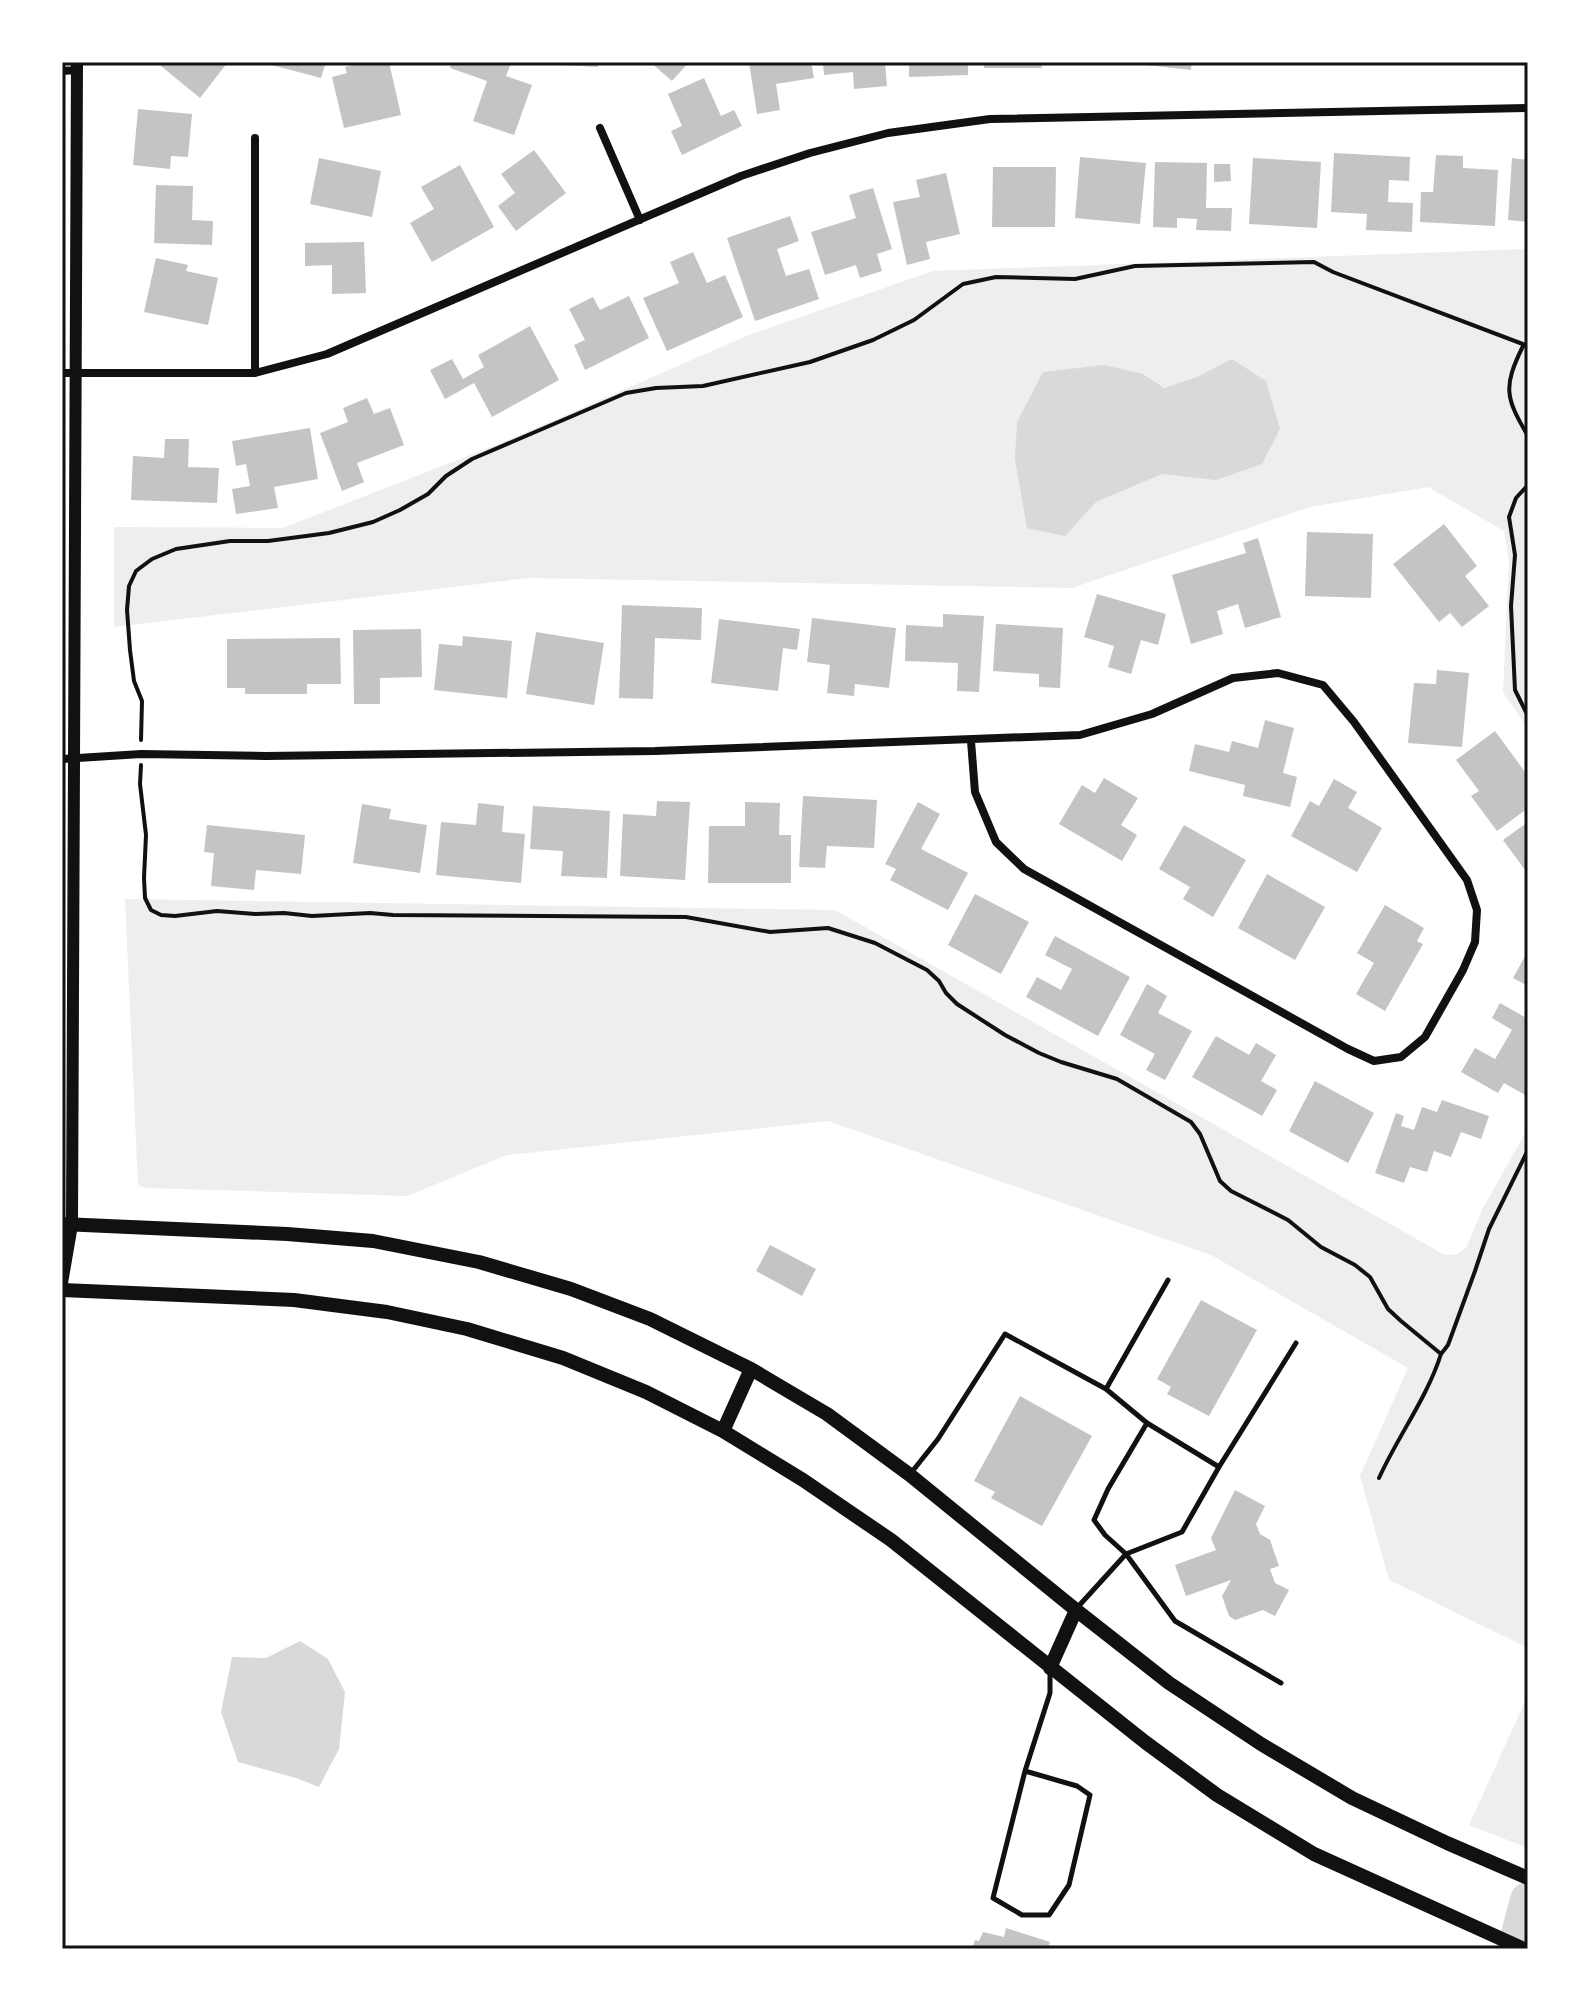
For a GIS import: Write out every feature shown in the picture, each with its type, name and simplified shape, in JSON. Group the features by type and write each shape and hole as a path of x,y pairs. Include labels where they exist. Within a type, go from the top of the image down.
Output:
{"main road":[{"path":"67,1224 373,1241 479,1262 571,1289 650,1319 751,1369 827,1414 910,1475 1169,1683 1261,1744 1352,1798 1528,1878"},
{"path":"62,1290 294,1300 400,1315 467,1329 563,1358 646,1392 723,1431 803,1480 891,1540 1050,1668 1217,1795 1314,1854 1524,1949"},
{"path":"723,1431 751,1369"},
{"path":"1050,1668 1076,1610"}],"street":[{"path":"62,71 77,66 68,373 67,1224 62,1283"},
{"path":"68,373 255,373 327,354 741,176 810,153 888,133 975,121 1021,119 1528,108"},
{"path":"600,128 640,220"},
{"path":"255,138 255,373"},
{"path":"69,759 141,754 266,756 655,751 1080,735 1152,714 1233,678 1278,673 1323,685 1354,722 1467,880 1477,910 1475,942 1463,970 1425,1037 1401,1057 1374,1061 1348,1049 1024,869 996,842 975,792 971,741"}],"lane":[{"path":"1106,1389 1168,1280"},
{"path":"910,1475 938,1439 1005,1334 1106,1389 1147,1423 1219,1467"},
{"path":"1076,1610 1126,1554 1182,1532 1296,1343"},
{"path":"1147,1423 1108,1489 1094,1520 1126,1554 1175,1621 1281,1683"},
{"path":"1025,1771 1077,1786 1090,1795 1069,1885 1049,1915 1022,1915 993,1898 1025,1771 1050,1693 1050,1668"}],"path":[{"path":"1523,345 1511,371 1508,395 1528,436"},
{"path":"1528,485 1516,498 1509,517 1515,555 1511,606 1515,690 1528,716"},
{"path":"1379,1478 1423,1396 1441,1354"}],"shaded area":[{"path":"1528,249 1528,729 1503,692 1509,562 1504,531 1428,487 1310,507 1072,588 528,578 114,627 114,527 283,528 501,443 749,335 933,271"},
{"path":"1232,359 1266,381 1280,429 1262,464 1216,480 1162,474 1096,502 1065,536 1027,528 1015,459 1017,422 1043,372 1104,365 1143,374 1164,388 1197,377"},
{"path":"125,899 835,910 1443,1254 1455,1255 1466,1248 1483,1208 1528,1128 1528,1648 1389,1580 1360,1476 1408,1368 1211,1255 828,1121 507,1155 407,1196 146,1188 138,1185"},
{"path":"300,1641 328,1659 345,1692 339,1749 319,1787 238,1762 221,1712 232,1657 266,1658"},
{"path":"1528,1695 1528,1848 1469,1825"}],"building":[{"path":"164,62 228,62 200,98 161,66"},
{"path":"260,62 326,62 321,78"},
{"path":"366,62 389,62 401,115 344,128 332,77 347,73 345,67"},
{"path":"452,62 509,62 506,76 532,85 514,135 473,121 487,81 450,68"},
{"path":"598,62 598,67 541,64"},
{"path":"650,62 689,62 672,81"},
{"path":"749,62 811,62 814,78 776,84 780,110 757,114"},
{"path":"823,62 885,62 887,86 854,89 853,72 824,75"},
{"path":"909,62 968,62 968,75 909,77"},
{"path":"984,62 1042,62 1042,68 984,68"},
{"path":"1137,62 1192,62 1191,70"},
{"path":"704,78 721,116 734,110 742,126 682,155 671,131 682,126 668,94"},
{"path":"138,109 192,114 188,157 171,156 170,169 133,165"},
{"path":"534,150 566,193 516,231 498,206 515,193 501,174"},
{"path":"1334,153 1410,157 1409,181 1389,180 1388,202 1413,203 1412,232 1366,230 1367,214 1331,212"},
{"path":"1436,155 1463,156 1463,168 1498,170 1495,226 1420,222 1421,192 1433,192"},
{"path":"1080,157 1146,163 1140,224 1075,218"},
{"path":"319,158 381,171 372,217 310,204"},
{"path":"1253,158 1321,162 1317,228 1249,224"},
{"path":"1512,158 1528,160 1528,222 1508,220"},
{"path":"1155,162 1207,163 1206,208 1232,208 1231,231 1196,230 1197,219 1177,218 1177,228 1153,227"},
{"path":"1214,164 1230,164 1231,181 1214,182"},
{"path":"460,165 494,227 432,262 410,223 434,209 421,187"},
{"path":"993,167 1056,167 1055,227 992,227"},
{"path":"946,173 960,234 926,242 930,259 907,265 893,202 920,197 916,180"},
{"path":"156,185 193,186 192,220 213,221 212,245 154,243"},
{"path":"873,188 892,249 877,254 882,271 860,278 856,265 825,275 811,232 856,218 849,195"},
{"path":"790,216 799,241 777,249 786,276 809,269 819,299 755,321 727,238"},
{"path":"364,242 366,293 332,294 332,265 305,266 305,243"},
{"path":"693,252 707,283 725,275 743,317 667,351 643,298 679,283 670,262"},
{"path":"156,258 188,265 186,271 218,278 208,325 144,312"},
{"path":"629,296 649,338 585,370 574,345 585,340 569,309 593,297 600,310"},
{"path":"530,326 559,380 492,417 474,383 445,399 430,370 452,359 463,379 484,367 478,355"},
{"path":"367,398 374,414 390,408 404,445 357,463 364,482 342,491 320,433 348,422 343,408"},
{"path":"310,428 318,479 274,487 278,508 236,514 232,489 250,486 246,464 236,466 232,441"},
{"path":"165,439 189,439 188,467 219,468 217,503 131,500 133,456 164,458"},
{"path":"1444,524 1477,566 1465,576 1489,606 1462,627 1450,613 1439,622 1393,564"},
{"path":"1307,532 1373,534 1371,598 1305,596"},
{"path":"1258,538 1281,617 1245,628 1238,604 1217,611 1223,634 1191,644 1172,575 1246,553 1243,543"},
{"path":"1097,594 1166,614 1158,645 1141,640 1131,674 1108,667 1114,646 1084,637"},
{"path":"622,605 702,608 701,640 655,638 653,699 619,698"},
{"path":"943,614 984,616 979,692 957,691 958,663 905,661 906,625 943,627"},
{"path":"812,618 896,628 889,688 855,684 854,696 827,693 830,665 807,662"},
{"path":"719,619 800,629 797,650 783,648 778,691 711,683"},
{"path":"996,624 1063,628 1060,688 1039,687 1039,674 993,671"},
{"path":"421,629 422,677 380,678 380,704 354,704 353,630"},
{"path":"536,632 604,643 594,705 526,694"},
{"path":"463,636 512,641 507,698 434,690 439,644 462,646"},
{"path":"340,638 341,684 307,684 307,694 245,694 245,688 227,688 227,639"},
{"path":"1437,670 1469,673 1462,747 1408,743 1414,683 1436,684"},
{"path":"1265,720 1294,728 1283,773 1297,777 1290,807 1243,796 1245,785 1189,771 1195,744 1229,752 1232,741 1258,748"},
{"path":"1495,731 1528,776 1528,808 1497,831 1471,796 1479,791 1456,760"},
{"path":"1104,778 1138,798 1121,825 1137,835 1122,861 1059,824 1082,785 1095,793"},
{"path":"1334,779 1357,792 1348,808 1382,828 1357,872 1291,836 1310,801 1319,806"},
{"path":"803,796 877,800 874,848 827,846 825,868 799,867"},
{"path":"657,801 690,802 685,880 620,876 623,814 656,816"},
{"path":"745,802 780,803 779,835 791,835 791,883 708,883 709,826 745,826"},
{"path":"918,802 940,814 921,849 968,873 948,910 890,880 896,869 885,864"},
{"path":"478,803 504,806 502,832 525,834 521,883 436,875 441,822 476,825"},
{"path":"362,804 391,809 389,819 427,825 420,873 353,863"},
{"path":"533,806 610,811 607,878 561,876 563,851 530,849"},
{"path":"1528,822 1528,874 1503,840"},
{"path":"207,825 305,835 301,874 256,870 254,890 211,886 214,853 204,852"},
{"path":"1184,825 1246,860 1213,917 1183,899 1190,887 1159,869"},
{"path":"1267,874 1325,907 1295,960 1238,928"},
{"path":"975,894 1029,922 1001,974 948,945"},
{"path":"1385,905 1424,928 1417,941 1423,944 1385,1011 1356,994 1374,963 1357,953"},
{"path":"1055,936 1130,977 1098,1036 1026,997 1037,977 1061,990 1072,969 1045,955"},
{"path":"1528,951 1528,986 1513,978"},
{"path":"1147,984 1167,996 1158,1013 1192,1031 1165,1080 1146,1070 1155,1054 1120,1035"},
{"path":"1500,1003 1528,1019 1527,1096 1504,1083 1498,1093 1461,1072 1475,1048 1495,1059 1512,1030 1492,1018"},
{"path":"1216,1036 1249,1055 1256,1043 1276,1055 1261,1081 1277,1090 1262,1116 1192,1077"},
{"path":"1315,1081 1374,1113 1348,1163 1289,1131"},
{"path":"1442,1100 1489,1116 1481,1139 1461,1132 1451,1157 1434,1151 1427,1172 1410,1167 1404,1183 1375,1173 1396,1113 1404,1116 1401,1126 1414,1130 1422,1107 1437,1112"},
{"path":"770,1245 816,1269 802,1296 756,1271"},
{"path":"1201,1300 1257,1330 1209,1416 1167,1394 1171,1387 1157,1379"},
{"path":"1020,1396 1092,1436 1042,1526 991,1498 995,1492 974,1481"},
{"path":"1235,1490 1265,1506 1256,1524 1260,1534 1270,1540 1279,1566 1270,1569 1275,1583 1289,1590 1275,1616 1263,1610 1235,1620 1229,1616 1222,1596 1231,1580 1186,1596 1175,1565 1216,1550 1211,1538"},
{"path":"1006,1928 1050,1942 1049,1945 1059,1949 972,1949 983,1932 1004,1937"}],"waterway":[{"path":"1515,1949 1528,1900"}]}
